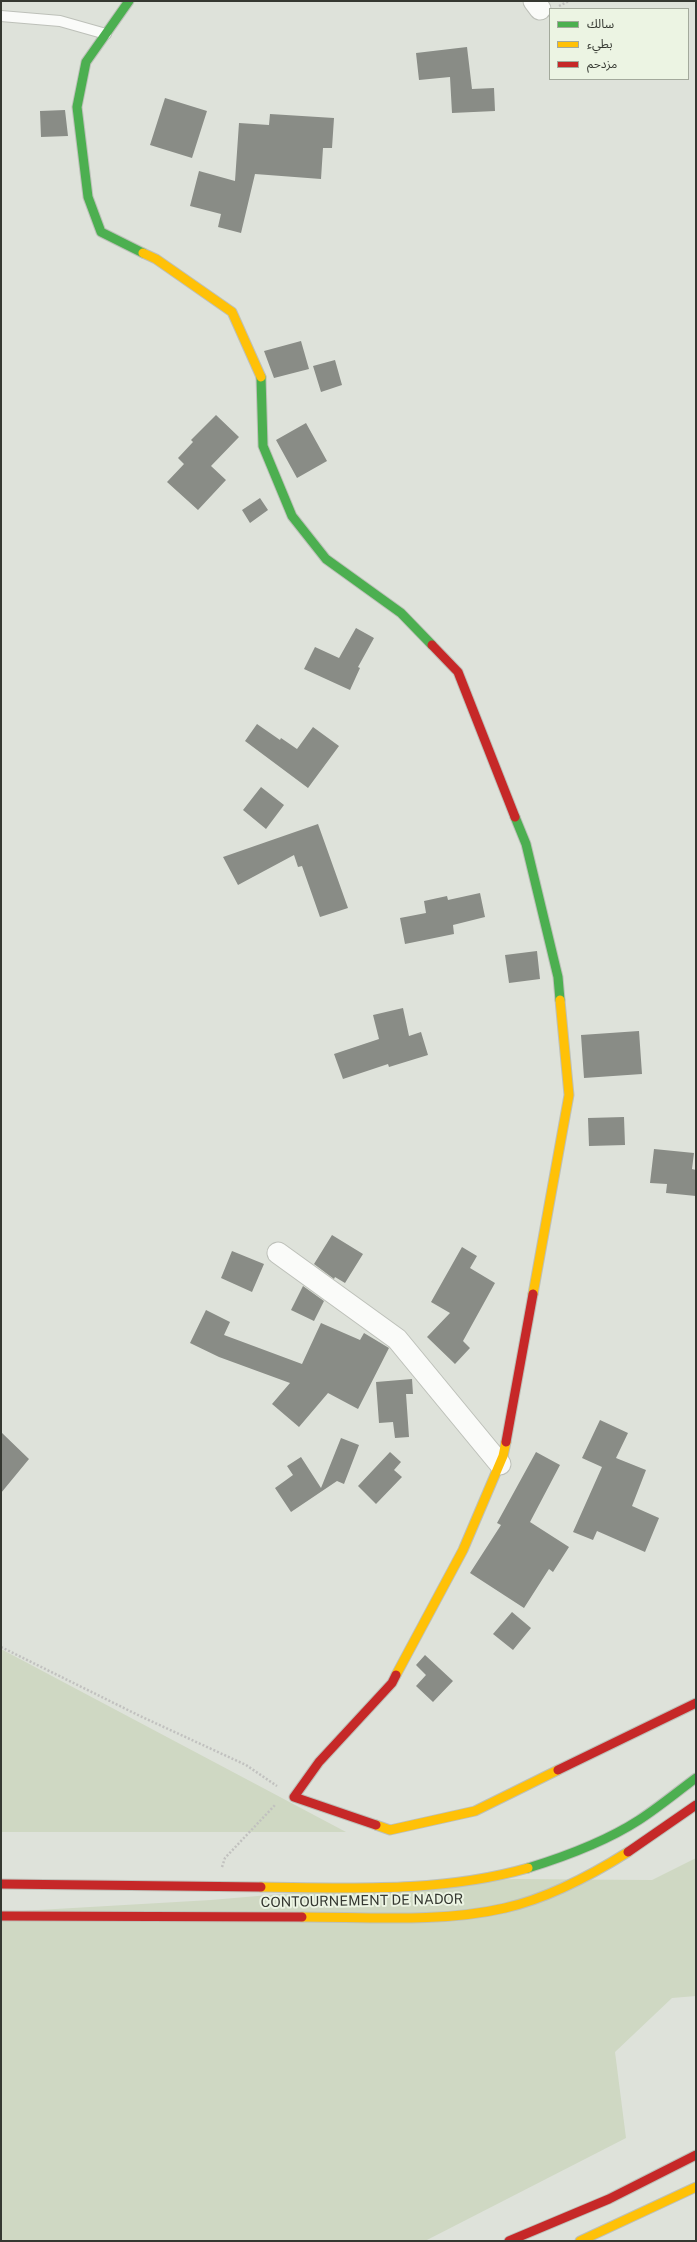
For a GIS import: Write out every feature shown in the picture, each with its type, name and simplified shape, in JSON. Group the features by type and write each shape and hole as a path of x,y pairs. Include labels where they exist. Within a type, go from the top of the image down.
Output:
{"main road":[{"path":"129,1 86,62 77,107 88,197 101,232 156,259 232,312 262,380 263,446 292,516 326,559 401,613 458,672 526,844 558,977 569,1095 503,1456 500,1464 463,1550 392,1683 319,1762 294,1798 390,1830 474,1811 696,1703"},
{"name":"CONTOURNEMENT DE NADOR","path":"1,1884 395,1888 446,1885 497,1877 546,1863 594,1844 639,1820 696,1778"},
{"name":"CONTOURNEMENT DE NADOR","path":"1,1916 394,1917 448,1916 484,1911 527,1902 604,1869 650,1840 696,1805"},
{"path":"33,1916 34,1884"},
{"path":"509,2241 609,2199 696,2155"},
{"path":"580,2241 696,2187"}],"street":[{"path":"278,1253 397,1339 500,1464"}],"lane":[{"path":"1,16 60,21 106,34"}],"path":[{"path":"543,6 569,1"},
{"path":"1,1647 140,1716 246,1765 294,1798"},
{"path":"224,1886 222,1867 225,1858 281,1800 286,1792"}],"green space":[{"path":"1,1649 346,1832 1,1832"},
{"path":"696,1858 696,1996 672,1998 615,2052 626,2138 425,2241 1,2241 1,1916 21,1911 211,1900 374,1886 514,1879 652,1880"}],"building":[{"path":"467,47 472,89 494,88 495,111 452,113 450,77 419,80 416,53"},
{"path":"165,98 207,111 192,158 150,145"},
{"path":"65,110 68,136 41,137 40,111"},
{"path":"270,114 334,118 332,148 323,148 321,179 255,174 241,233 218,227 221,214 190,206 199,171 235,181 239,123 269,125"},
{"path":"301,341 309,369 274,378 264,351"},
{"path":"335,360 342,385 321,392 313,366"},
{"path":"216,415 239,437 211,466 226,480 198,510 167,482 184,464 178,458 193,442 191,440"},
{"path":"306,423 327,461 297,478 276,440"},
{"path":"260,498 268,510 250,523 242,510"},
{"path":"356,628 374,638 358,667 360,668 350,690 304,669 315,647 339,658"},
{"path":"257,724 280,740 281,738 297,749 313,727 339,746 308,788 245,741"},
{"path":"261,787 284,805 266,829 243,810"},
{"path":"318,824 348,908 320,917 302,866 298,867 294,855 238,885 223,857"},
{"path":"480,893 485,917 453,925 454,934 405,944 400,918 426,913 424,901 447,896 448,900"},
{"path":"537,951 540,979 509,983 505,955"},
{"path":"403,1008 409,1036 421,1032 428,1055 389,1067 388,1064 343,1079 334,1054 379,1039 373,1015"},
{"path":"639,1031 642,1074 584,1078 581,1035"},
{"path":"624,1117 625,1145 589,1146 588,1118"},
{"path":"654,1149 694,1153 692,1169 696,1170 696,1196 666,1193 667,1184 650,1183"},
{"path":"332,1235 363,1254 345,1283 335,1277 334,1279 314,1264"},
{"path":"462,1247 477,1256 470,1268 495,1283 463,1341 470,1348 455,1364 427,1337 450,1313 431,1302"},
{"path":"232,1251 264,1264 252,1292 221,1278"},
{"path":"303,1286 324,1301 314,1321 291,1310"},
{"path":"206,1310 230,1322 224,1335 302,1364 321,1323 360,1340 364,1333 389,1348 358,1409 328,1393 299,1427 272,1404 290,1383 219,1357 190,1343"},
{"path":"412,1379 413,1394 406,1394 409,1437 395,1438 393,1422 379,1423 376,1382"},
{"path":"600,1420 628,1433 616,1458 646,1470 632,1506 659,1518 645,1552 597,1531 593,1540 573,1532 602,1467 582,1458"},
{"path":"1,1432 29,1459 1,1493"},
{"path":"341,1438 359,1445 344,1484 337,1481 291,1512 275,1488 293,1475 287,1466 301,1457 321,1488"},
{"path":"390,1452 401,1462 394,1470 402,1477 376,1504 358,1486"},
{"path":"536,1452 560,1465 530,1522 569,1547 553,1572 549,1569 524,1608 470,1573 501,1525 497,1523"},
{"path":"512,1612 531,1628 513,1650 493,1634"},
{"path":"425,1655 453,1681 433,1702 416,1686 426,1675 416,1665"}],"traffic: fast":[{"path":"129,1 86,62 77,107 88,197 101,232 143,253"},
{"path":"261,377 263,446 292,516 326,559 401,613 432,645"},
{"path":"515,817 526,844 558,977 560,1000"},
{"path":"528,1868 557,1859 613,1835 661,1805 696,1778"}],"traffic: slow":[{"path":"143,253 156,259 232,312 261,377"},
{"path":"533,1294 569,1095 560,1000"},
{"path":"396,1675 463,1550 503,1456 506,1442"},
{"path":"376,1825 390,1830 475,1811 558,1770"},
{"path":"302,1917 404,1918 455,1916 481,1913 521,1904 553,1892 584,1878 628,1852"},
{"path":"261,1887 362,1888 429,1885 462,1882 528,1868"},
{"path":"580,2241 696,2187"}],"traffic: jam":[{"path":"432,645 458,672 515,817"},
{"path":"506,1442 533,1294"},
{"path":"376,1825 294,1797 319,1762 392,1683 396,1675"},
{"path":"558,1770 696,1703"},
{"path":"628,1852 696,1805"},
{"path":"1,1884 261,1887"},
{"path":"1,1916 302,1917"},
{"path":"509,2241 609,2199 696,2155"}]}
